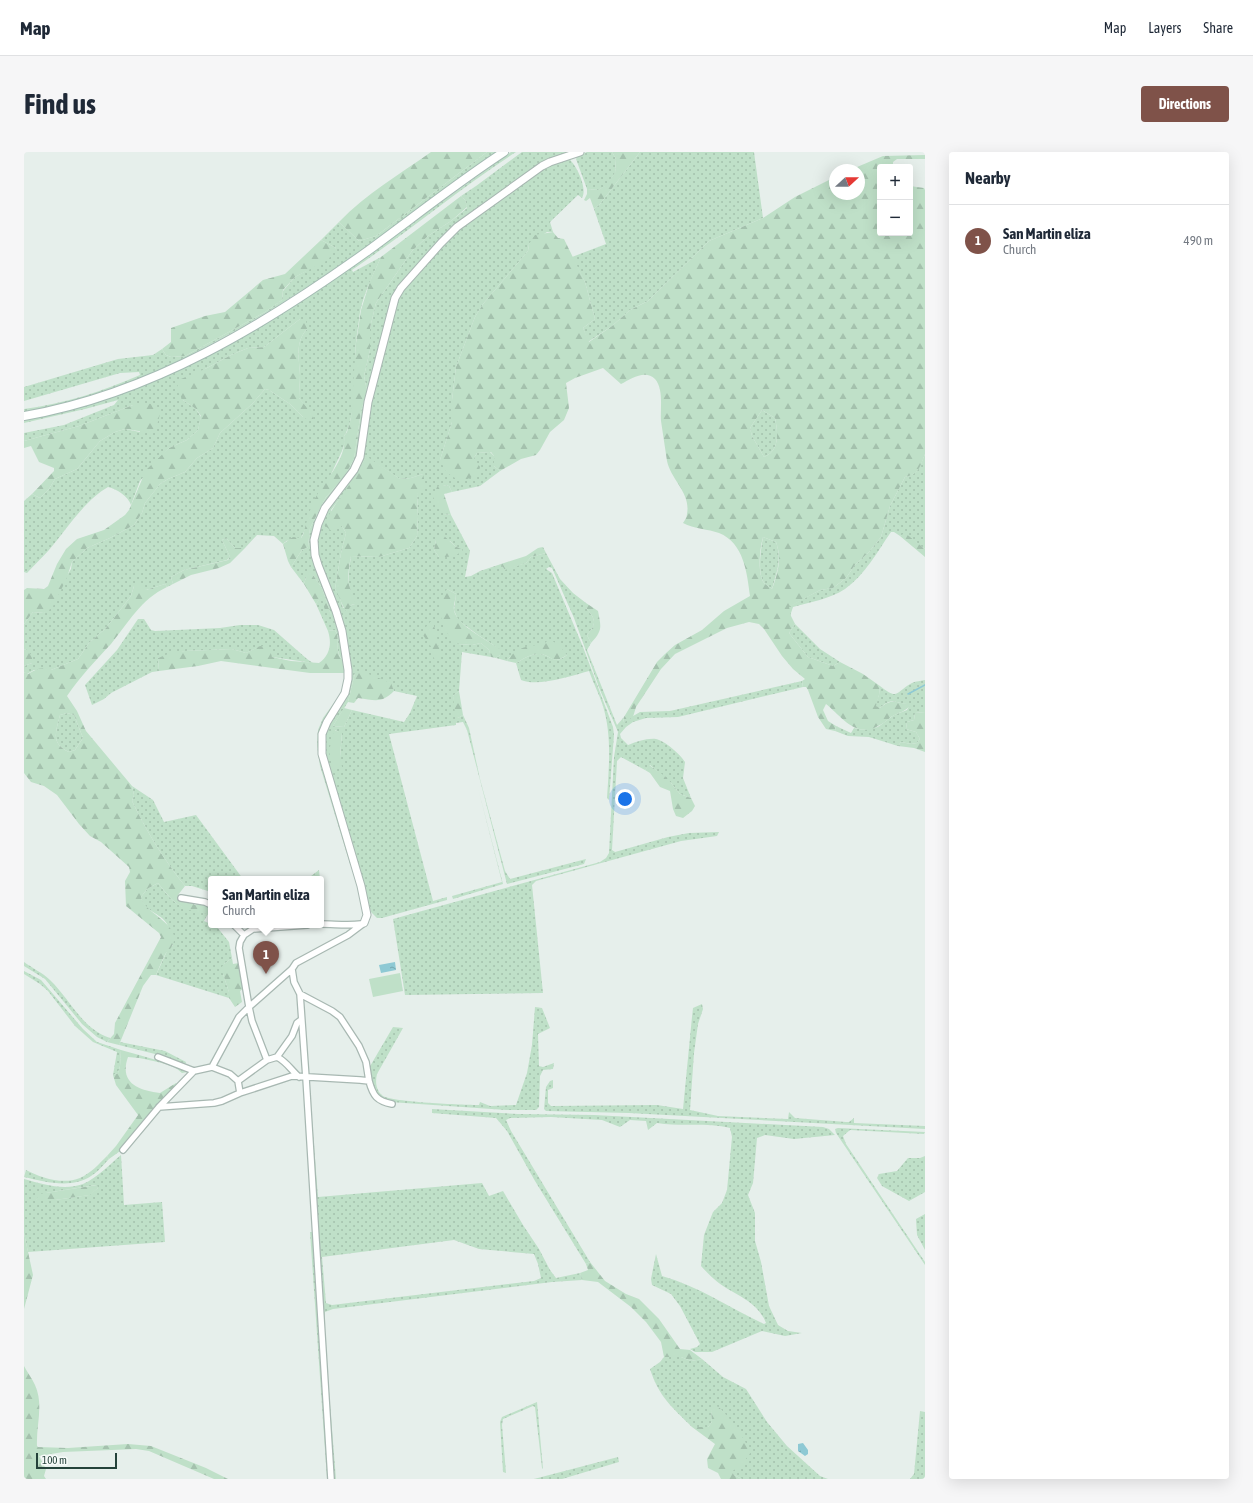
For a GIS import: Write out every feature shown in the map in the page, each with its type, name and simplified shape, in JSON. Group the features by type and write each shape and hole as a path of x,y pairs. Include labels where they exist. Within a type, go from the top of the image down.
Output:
{"main road":[{"path":"24,416 76,404 129,387 176,367 230,339 290,304 338,272 504,152"}],"street":[{"path":"212,1067 226,1038 239,1017 292,969 296,963 348,935 364,923 367,915 361,886 322,754 322,734 327,722 345,693 348,674 342,631 315,555 314,540 315,531 325,508 354,470 360,457 368,402 395,298 400,288 457,227 542,166 580,152"},
{"path":"181,898 208,904"},
{"path":"324,924 338,923 352,925 364,923"},
{"path":"237,928 244,935"},
{"path":"266,928 253,929 244,935 240,942 239,948 252,1021 267,1060"},
{"path":"292,969 294,982 300,994 331,1479"},
{"path":"300,994 332,1011 340,1017 359,1046 366,1062 369,1081 376,1098 381,1102 392,1104"},
{"path":"238,1081 267,1060 277,1057 301,1020"},
{"path":"158,1057 194,1071"},
{"path":"277,1057 285,1061 292,1071 299,1077"},
{"path":"123,1150 159,1107 194,1071 212,1067 230,1074 238,1081 240,1093"},
{"path":"159,1107 214,1103 292,1076 369,1081"}],"green space":[{"path":"431,152 487,152 376,236 359,241 339,222 360,202"},
{"path":"487,152 497,152 386,233 310,285 232,332 172,364 132,382 68,403 24,412 24,409 54,404 83,396 140,375 139,372 120,373 24,401 24,387 118,359 153,355 162,349 166,355 171,357 185,356 265,312 282,300 283,291 295,277 306,271 336,248 321,240 339,222 359,241 376,236"},
{"path":"511,152 516,152 352,270 353,272 381,257 366,291 360,312 356,342 353,405 348,428 344,436 345,442 301,538 286,541 283,544 274,536 257,535 245,548 235,548 226,538 222,540 230,557 227,560 184,570 171,577 173,584 167,587 165,584 146,590 134,586 131,596 106,628 89,643 78,659 51,670 34,670 27,674 24,672 24,666 32,663 26,649 24,650 24,624 33,612 44,613 71,569 72,562 87,548 134,525 142,513 145,503 160,484 185,472 197,458 213,448 220,433 253,403 265,389 269,390 290,404 303,417 305,406 299,398 299,345 303,334 307,329 300,319 264,347 248,348 205,369 183,400 196,409 201,417 198,430 187,440 169,448 140,481 131,505 125,496 108,487 91,500 49,550 27,573 24,572 24,501 32,494 40,498 49,489 55,479 77,469 100,441 115,432 125,429 140,432 133,405 79,426 24,441 24,433 64,425 114,405 118,400 24,423 24,419 66,410 145,384 184,367 258,328 329,283"},
{"path":"522,152 574,152 560,155 459,222 399,288 359,450 352,468 343,480 311,541 339,627 345,662 339,654 338,638 335,630 328,631 316,604 321,596 331,615 322,588 313,575 306,577 304,584 291,567 302,550 308,547 310,528 326,497 344,477 354,459 361,411 367,391 364,376 370,350 370,328 376,303 412,251 428,236 451,221 467,208 465,200 461,196"},
{"path":"587,152 612,152 616,159 615,173 606,186 598,190 587,189 576,159"},
{"path":"612,152 640,152 600,204 594,209 590,198 586,201 584,200 587,194 587,189 598,190 605,186 615,173 616,159"},
{"path":"640,152 754,152 763,218 709,241 648,301 630,310 612,326 588,342 583,328 595,319 585,282 572,257 606,244 594,209 600,204"},
{"path":"925,155 925,159 897,159 893,162 893,164 877,164 877,236 913,236 913,186 924,188 925,454 916,472 905,477 890,506 881,537 869,552 855,565 846,578 833,588 820,590 789,607 795,624 789,633 808,657 833,666 840,662 863,674 880,686 876,706 880,708 892,702 911,704 905,710 891,717 880,725 863,730 856,728 843,720 826,704 823,710 828,721 836,726 835,731 826,729 818,717 808,690 806,687 803,687 802,681 805,679 793,669 782,656 764,629 759,624 749,622 727,628 675,654 661,669 636,707 633,717 623,723 624,717 657,662 665,654 675,645 702,630 724,611 750,596 743,560 734,544 719,533 692,527 683,523 687,516 686,500 669,468 667,461 661,421 660,388 655,379 651,376 638,376 621,384 603,368 575,378 566,383 569,408 564,420 550,432 536,455 521,459 500,471 494,466 494,456 491,452 477,453 474,458 480,467 478,474 461,482 446,472 440,460 452,422 452,400 456,367 475,317 483,304 528,251 529,244 535,235 553,232 558,238 564,239 585,282 595,319 583,328 589,342 612,326 630,310 648,301 709,241 763,218 795,197 829,180 829,200 865,200 864,164 883,156","holes":["762,410 775,418 777,440 773,450 764,457 752,436 750,428","763,537 776,542 779,560 772,589 764,583 762,579 760,573 760,554"]},
{"path":"568,158 580,176 583,188 582,198 578,195 550,222 553,232 547,232 529,244 528,251 483,304 475,317 456,367 452,400 452,422 440,460 474,458 477,453 490,452 494,456 494,466 500,471 480,486 452,492 449,486 443,485 444,514 451,515 470,551 465,577 501,564 505,569 526,563 531,557 546,553 560,579 573,593 586,603 586,608 592,615 594,625 587,635 591,643 587,650 617,725 624,717 623,722 640,712 670,711 802,681 803,687 678,717 646,718 633,722 620,734 621,738 628,745 645,740 656,739 664,742 676,752 685,762 683,778 691,798 680,794 671,783 650,765 645,770 621,757 617,761 612,850 615,852 668,837 689,833 719,832 717,836 681,841 536,881 532,885 543,993 405,995 393,919 600,862 606,858 609,853 614,757 618,732 600,690 574,618 552,568 549,567 546,569 552,573 583,647 613,727 614,735 609,800 607,798 609,752 608,729 603,706 589,671 545,682 528,682 521,680 516,663 524,658 533,654 540,654 555,660 559,660 567,655 540,646 529,648 515,654 507,661 496,658 500,655 495,646 458,620 454,610 456,594 447,589 457,644 472,645 481,643 489,650 491,657 462,652 459,691 453,696 458,718 463,715 469,728 480,779 505,871 510,879 586,859 584,864 507,884 467,730 463,722 456,723 456,725 389,734 433,901 447,897 447,900 382,918 377,918 371,912 329,772 324,747 325,734 350,674 317,553 316,542 319,528 325,513 356,470 372,399 399,295 444,243 462,226 547,166","holes":["366,457 400,479 411,478 423,474 417,494 417,536 409,548 379,557 351,556 349,580 355,604 343,608 339,595 335,589 346,533 342,526 337,526 331,510 355,479","436,540 450,541 462,550 439,557 434,550","355,673 390,683 394,691 417,696 410,713 404,722 352,710 344,727 333,726 348,702","335,730 342,734 340,757"]},
{"path":"461,196 465,200 467,207 451,221 428,236 412,251 376,303 370,328 370,350 364,376 367,391 361,411 354,459 344,477 326,497 310,528 308,547 302,550 291,567 283,544 293,537 301,538 303,535 312,505 342,454 344,436 347,432 351,418 356,343 361,310 370,281 381,257"},
{"path":"321,240 336,248 328,260 295,277 283,290 282,300 265,312 185,356 171,357 166,355 162,349 171,342 171,328 205,316 225,312 263,280 285,274"},
{"path":"300,319 306,320 307,329 303,334 299,345 299,398 313,415 313,419 308,420 303,417 290,404 269,390 265,389 253,403 220,433 213,448 197,458 185,472 160,484 145,503 142,513 134,525 87,548 72,562 66,580 52,608 44,613 33,612 24,624 24,590 27,588 44,589 48,586 57,564 66,549 77,539 104,530 125,515 129,510 146,470 169,448 187,440 198,430 201,416 196,409 183,400 176,389 181,379 248,348 264,347"},
{"path":"147,403 155,405 160,414 156,429 152,433 125,429 115,432 100,441 77,469 55,479 49,489 40,498 32,494 54,471 54,468 39,462 31,446 24,448 24,441 79,426 133,405"},
{"path":"762,410 775,418 777,429 777,440 775,446 769,454 764,457 752,436 750,428"},
{"path":"925,454 925,549 905,534 900,536 894,532 891,532 859,577 845,589 820,600 793,607 790,616 788,607 820,590 833,588 846,578 855,565 869,552 881,537 890,506 905,477 916,472"},
{"path":"366,456 400,479 411,478 423,474 426,488 417,494 417,536 409,548 379,557 351,556 349,581 356,604 351,605 347,613 335,589 346,533 342,526 337,526 333,532 324,525"},
{"path":"443,485 449,486 452,492 444,494 451,515 444,514 433,497 437,487"},
{"path":"905,533 925,549 925,557 900,536"},
{"path":"443,535 455,546 463,550 449,557 439,557 434,550 436,540"},
{"path":"763,537 776,542 778,548 779,560 772,589 764,583 762,579 760,561"},
{"path":"226,538 235,548 245,548 230,563 219,568 191,575 173,584 171,577 184,570 228,560 230,557 222,540"},
{"path":"543,547 546,553 531,557 526,563 505,570 501,564 526,556 538,548"},
{"path":"309,567 313,567 313,575 322,588 331,615 328,615 326,612 321,597 316,604 304,584"},
{"path":"142,583 146,590 165,584 167,587 158,592 142,605 67,696 77,711 86,731 132,786 134,795 132,801 144,824 163,856 185,886 178,895 195,905 201,903 208,904 208,915 182,907 170,898 158,883 147,889 141,897 143,903 168,925 174,939 172,947 166,953 156,975 151,975 143,986 119,1045 107,1042 114,1034 115,1023 161,937 159,933 126,906 125,881 130,872 129,867 101,842 90,836 57,795 44,786 31,782 24,773 24,672 28,674 39,669 51,670 78,659 89,643 106,628 131,596 134,586","holes":["67,713 74,715 83,738 75,750 69,752 63,749 59,745 56,736 60,715"]},
{"path":"447,589 456,594 454,610 460,621 501,650 500,655 496,658 491,657 489,650 481,643 472,645 457,644 445,631 441,617 441,597"},
{"path":"586,603 598,611 600,621 598,635 591,643 587,635 594,625 594,622 592,615 586,608"},
{"path":"138,619 144,619 151,630 155,631 258,625 274,630 313,663 272,657 261,646 246,653 232,649 185,651 158,658 159,671 152,672 111,693 104,699 92,705 85,685 117,650"},
{"path":"432,620 441,656 434,659 432,648 423,635 426,627"},
{"path":"795,624 820,649 840,662 833,666 808,657 789,633"},
{"path":"335,630 338,638 339,654 345,662 346,672 344,673 310,673 221,661 198,666 159,671 158,658 171,653 232,649 246,653 260,646 269,647 272,657 291,661 319,663 328,653 330,640 328,631"},
{"path":"549,639 559,645 567,655 555,660 544,655 533,654 516,663 507,661 518,650 543,645"},
{"path":"26,649 32,656 32,663 24,666 24,650"},
{"path":"361,671 391,683 394,691 385,698 378,700 358,698 354,703 348,702 355,673"},
{"path":"346,672 344,690 320,736 352,864 350,864 320,766 317,745 318,730 323,718 339,696 344,684 344,673"},
{"path":"925,680 925,712 915,713 914,720 907,722 906,729 916,732 920,739 917,743 911,744 901,742 898,746 869,737 848,736 835,731 836,726 851,733 854,728 863,730 878,727 894,715 907,710 910,704 891,701 884,704 880,708 875,706 879,695 880,686 886,691 897,694 912,683"},
{"path":"459,691 463,715 458,718 455,714 453,696"},
{"path":"344,708 352,710 344,727 333,726"},
{"path":"925,712 925,752 914,748 898,746 901,742 911,744 917,743 920,739 916,732 906,729 907,722 914,720 915,713"},
{"path":"67,713 74,715 83,738 75,750 69,752 59,745 56,736 60,715"},
{"path":"334,730 342,733 340,757 342,767 333,770 329,751"},
{"path":"649,765 666,777 680,794 691,798 695,806 692,811 683,818 676,816 673,809 670,791 660,787 650,773 645,770"},
{"path":"132,786 153,800 164,822 196,815 241,876 208,876 208,891 192,886 185,886 163,856 144,824 132,801 134,795"},
{"path":"478,788 503,884 453,899 452,896 502,882"},
{"path":"319,870 320,876 311,876"},
{"path":"158,883 177,904 208,914 204,921 208,923 208,928 218,928 229,942 232,958 224,964 223,974 229,992 229,998 156,975 167,951 173,945 167,924 161,917 145,906 142,902 141,897 147,889"},
{"path":"232,958 233,964 239,963 244,988 240,991 242,1002 235,1007 229,998 229,992 221,968"},
{"path":"24,962 50,980 84,1021 100,1034 110,1038 107,1042 97,1037 82,1024 45,979 24,966"},
{"path":"24,971 41,980 83,1029 97,1042 121,1050 118,1073 113,1075 117,1052 93,1042 75,1026 48,991 24,974"},
{"path":"400,973 403,991 373,997 369,979"},
{"path":"702,1004 703,1009 698,1024 694,1053 690,1110 718,1116 788,1119 789,1112 795,1118 849,1122 854,1118 854,1123 925,1126 925,1129 629,1113 546,1111 544,1109 546,1087 550,1081 553,1080 553,1088 548,1090 548,1103 551,1106 657,1105 683,1109 693,1008"},
{"path":"535,1007 542,1008 550,1028 538,1034 539,1066 543,1067 554,1063 553,1069 543,1070 540,1076 539,1107 536,1110 506,1110 390,1102 383,1100 373,1090 369,1068 393,1027 403,1028 377,1074 377,1086 379,1092 383,1096 399,1100 428,1103 479,1105 480,1102 490,1106 516,1105 527,1073 532,1045"},
{"path":"120,1042 165,1051 186,1062 185,1065 159,1055 119,1045"},
{"path":"121,1050 139,1055 139,1058 128,1057 126,1073 132,1084 144,1090 160,1093 176,1083 178,1086 123,1149 109,1159 107,1156 138,1115 116,1085 113,1075 118,1073"},
{"path":"139,1055 187,1069 188,1072 182,1073 173,1067 156,1061 139,1058"},
{"path":"432,1109 518,1114 594,1115 823,1127 829,1129 835,1135 794,1139 765,1135 757,1138 753,1183 748,1195 755,1213 755,1241 761,1262 769,1306 778,1325 788,1331 802,1333 785,1336 762,1331 712,1352 695,1352 690,1349 697,1347 700,1344 680,1306 671,1294 652,1285 651,1279 656,1254 662,1276 688,1285 751,1318 764,1324 766,1323 757,1308 710,1276 701,1266 704,1235 713,1212 722,1203 727,1190 732,1137 730,1128 712,1125 675,1125 657,1123 648,1130 646,1121 630,1120 620,1127 602,1120 551,1117 510,1118 506,1120 511,1131 590,1262 586,1264 535,1181 507,1131 496,1118 432,1113"},
{"path":"312,1119 318,1197 482,1183 489,1196 503,1191 556,1278 580,1273 582,1280 552,1282 333,1309 325,1312 324,1329 336,1479 333,1479 310,1120","holes":["454,1240 479,1249 534,1254 541,1278 534,1281 332,1305 326,1303 322,1257"]},
{"path":"835,1129 925,1132 924,1134 850,1130 843,1136 846,1144 925,1262 925,1265 836,1133"},
{"path":"121,1155 124,1205 162,1202 165,1242 28,1252 24,1233 24,1179 53,1186 76,1186 93,1178","holes":["96,1185 98,1188 89,1195 55,1200 36,1200 46,1193"]},
{"path":"107,1156 109,1159 96,1172 84,1180 58,1183 24,1177 26,1170 38,1176 52,1180 73,1180 88,1174"},
{"path":"925,1156 925,1192 909,1201 882,1186 877,1178 879,1174 897,1171 908,1158 920,1158"},
{"path":"97,1185 98,1188 90,1195 55,1200 36,1200 39,1194"},
{"path":"925,1214 925,1250 917,1235 916,1219"},
{"path":"310,1232 314,1232 329,1479 327,1479"},
{"path":"24,1233 33,1275 24,1309"},
{"path":"590,1262 605,1281 626,1294 639,1299 659,1319 680,1349 690,1350 702,1359 691,1361 681,1357 664,1357 661,1342 646,1322 631,1307 598,1282 582,1280 580,1273 588,1270 586,1264"},
{"path":"664,1357 681,1357 691,1361 702,1359 723,1377 746,1389 767,1422 787,1446 820,1476 828,1479 742,1479 734,1475 731,1471 726,1416 719,1407 711,1411 712,1422 708,1427 692,1427 667,1401 658,1387 650,1369"},
{"path":"24,1366 38,1393 38,1447 68,1448 128,1444 151,1446 206,1468 228,1479 214,1479 149,1451 136,1449 63,1452 39,1456 46,1469 44,1476 46,1479 24,1479"},
{"path":"537,1402 543,1469 535,1407 533,1406 503,1419 502,1425 506,1473 503,1472 500,1422 502,1417"},
{"path":"713,1406 719,1407 736,1426 751,1452 740,1467 732,1471 734,1475 742,1479 721,1479 718,1473 708,1468 707,1459 715,1444 692,1427 708,1427 712,1422 711,1411"},
{"path":"920,1411 925,1412 925,1479 910,1479 914,1474"},
{"path":"618,1457 619,1462 562,1479 534,1479"}],"water":[{"path":"395,962 396,970 381,973 379,965"},
{"path":"803,1443 808,1450 808,1454 805,1456 798,1451 798,1444"}],"waterway":[{"path":"908,694 925,685"}],"place":[{"name":"San Martin eliza","path":"266,974"}]}
